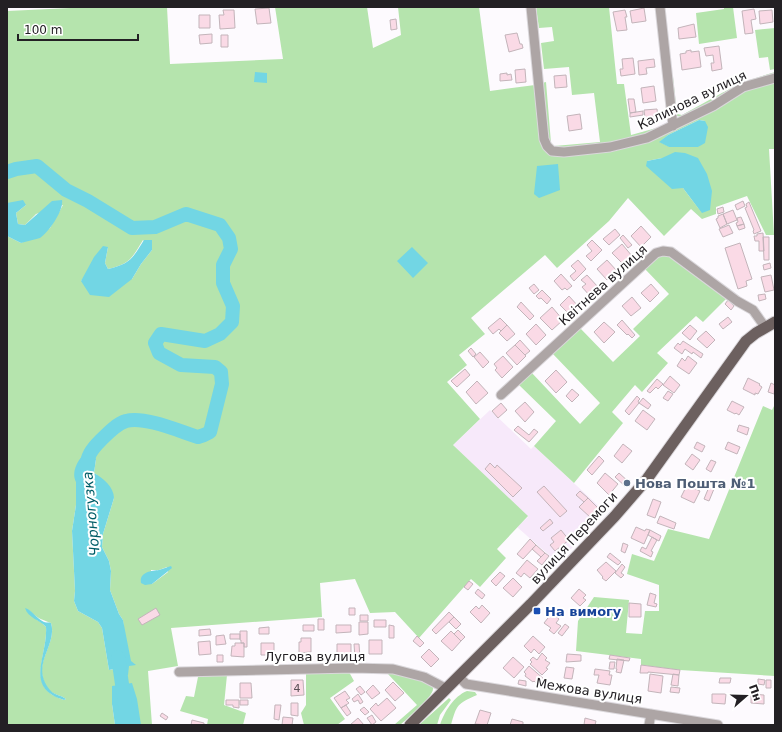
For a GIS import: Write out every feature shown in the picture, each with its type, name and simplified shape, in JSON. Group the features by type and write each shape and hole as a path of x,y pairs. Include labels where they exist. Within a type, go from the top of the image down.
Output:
{"main road":[{"name":"вулиця Перемоги","path":"410,725 531,604 615,516 647,479 746,341 770,324"}],"street":[{"name":"Калинова вулиця","path":"531,7 544,139 547,146 552,151 564,152 610,147 647,138 713,106 743,87 775,78"},
{"path":"660,7 673,126"},
{"name":"Квітнева вулиця","path":"501,395 656,253 663,251 671,252 737,301 753,310 770,324"},
{"name":"Лугова вулиця","path":"179,672 345,668 393,669 424,677 447,689"},
{"name":"Межова вулиця","path":"459,677 466,684 718,725"},
{"path":"649,725 651,714"}],"shaded area":[{"path":"490,410 531,449 534,446 605,512 558,563 517,527 528,517 453,445"}],"green space":[{"path":"92,7 167,7 170,64 283,59 275,7 367,7 373,48 401,35 398,7 479,7 490,91 535,85 545,147 611,149 744,90 775,81 775,149 769,149 774,235 766,235 747,196 716,207 716,214 702,219 691,209 664,236 628,198 609,221 557,268 545,255 471,318 485,334 459,355 467,365 447,382 480,419 453,445 528,516 497,549 506,558 480,587 471,579 419,638 395,612 370,613 355,579 320,583 322,617 171,628 178,666 148,671 152,725 130,725 112,704 115,725 7,725 7,236 21,243 50,228 63,205 36,214 25,225 18,224 16,213 26,205 7,203 7,11","holes":["699,120 705,121 698,147 670,147 660,142 668,135","662,158 701,212 683,188 647,161","143,240 152,250 132,279 81,281 108,247 105,263 108,269 126,262","96,459 94,473 114,498 103,534 102,547 109,561 111,571 110,590 119,614 123,620 128,675 114,669 109,670 102,628 98,622 78,611 74,601 75,591 72,531 76,505 76,482","167,567 168,572 152,584 151,570 159,570","29,610 42,620 51,623 51,640 43,663 42,672 44,681 49,690 66,699 64,700 52,695 45,687 41,679 46,627 33,616"]},
{"path":"536,7 609,7 617,84 624,84 631,135 667,125 646,136 610,145 553,148 549,145 542,83 546,82 551,143 554,146 600,142 594,93 572,95 569,67 544,69 541,43 554,41 552,27 539,28"},
{"path":"724,7 733,7 737,38 699,44 696,13 724,9"},
{"path":"775,28 775,69 770,70 768,57 759,58 755,30"},
{"path":"775,72 775,76 682,117 677,116 674,112 671,77 673,77 677,114 682,115 740,83"},
{"path":"669,255 727,298 703,322 696,316 657,353 668,363 642,392 635,385 612,412 623,423 574,483 534,446 556,421 518,384 531,372 580,424 600,403 552,353 580,328 613,362 640,336 633,329 669,294 645,269 658,257"},
{"path":"775,404 775,676 680,670 641,665 641,659 576,651 578,621 594,597 629,600 626,633 642,634 645,611 659,611 659,585 627,574 632,554 654,561 668,529 709,539 763,406 772,410"},
{"path":"349,672 354,681 330,698 345,719 337,725 304,725 301,713 306,705 306,673"},
{"path":"388,674 407,674 430,683 433,687 432,693 429,697 400,725 394,725 417,705"},
{"path":"227,675 224,705 246,713 243,725 207,725 208,719 180,711 186,696 194,697 198,677"},
{"path":"467,691 475,692 477,695 459,706 451,725 440,725 450,705 462,693"},
{"path":"449,698 451,700 440,715 437,725 419,725"}],"water":[{"path":"255,72 267,73 267,83 254,82"},
{"path":"699,120 705,121 708,127 705,143 698,147 669,147 659,142 668,135"},
{"path":"675,152 685,153 698,158 707,174 712,191 710,210 702,213 683,188 672,189 646,166 647,161 662,158"},
{"path":"558,164 560,190 539,198 534,194 537,166"},
{"path":"23,200 26,205 16,213 18,224 25,225 52,201 62,200 62,204 58,215 44,235 40,238 21,243 7,236 7,203"},
{"path":"144,240 152,240 152,250 132,279 109,297 90,295 81,281 94,257 103,246 108,247 105,263 108,269 121,265 134,256"},
{"path":"412,247 428,263 413,278 397,261"},
{"path":"90,450 94,452 92,455 96,459 94,473 107,483 114,494 103,534 102,547 109,561 111,571 110,590 119,614 123,620 131,661 136,665 129,666 128,675 115,676 114,669 109,670 102,628 98,622 78,611 74,601 75,591 72,531 76,505 76,482 74,473 80,459"},
{"path":"171,566 172,568 152,584 145,585 141,583 142,576 144,574"},
{"path":"25,608 41,621 51,623 51,640 45,656 42,672 44,681 50,690 66,699 64,700 52,695 44,688 40,670 46,638 46,627 31,617"},
{"path":"132,683 137,699 141,725 115,725 112,704 112,686"}],"building":[{"path":"269,8 271,23 257,24 255,9"},
{"path":"644,8 646,21 632,23 630,11"},
{"path":"754,9 756,19 751,20 753,33 745,34 742,11"},
{"path":"223,10 234,10 235,28 220,29 219,15 224,15"},
{"path":"625,10 627,17 625,17 627,30 617,31 613,12"},
{"path":"772,10 773,22 760,24 759,11"},
{"path":"199,15 210,15 210,28 199,28"},
{"path":"396,19 397,29 391,30 390,20"},
{"path":"694,24 696,37 679,39 678,28"},
{"path":"517,33 520,44 522,44 523,48 509,52 505,35"},
{"path":"212,34 212,43 200,44 199,35"},
{"path":"221,35 228,35 228,47 221,47"},
{"path":"719,46 722,69 712,71 711,63 714,63 713,55 706,56 704,48"},
{"path":"691,50 691,52 699,51 701,67 682,70 680,54"},
{"path":"633,58 635,74 621,76 620,69 623,69 622,59"},
{"path":"654,59 655,67 646,68 647,74 639,75 638,61"},
{"path":"525,69 526,82 516,83 515,70"},
{"path":"507,73 507,75 511,74 512,80 500,81 500,74"},
{"path":"566,75 567,87 555,88 554,76"},
{"path":"654,86 656,101 643,103 641,88"},
{"path":"628,99 634,99 636,112 630,113"},
{"path":"657,109 658,116 645,118 644,110"},
{"path":"643,111 643,115 630,117 630,113"},
{"path":"580,114 582,129 569,131 567,116"},
{"path":"743,201 745,206 737,210 735,205"},
{"path":"749,202 761,231 754,234 754,230 745,208 747,207 746,204"},
{"path":"723,207 724,212 718,214 717,209"},
{"path":"733,210 737,220 727,224 723,214"},
{"path":"723,214 727,224 720,228 716,219 718,216"},
{"path":"741,217 744,224 737,226 737,218"},
{"path":"744,224 745,228 739,230 737,226"},
{"path":"729,225 733,233 723,237 719,229"},
{"path":"641,226 651,237 641,247 631,236"},
{"path":"615,229 620,235 609,245 603,239"},
{"path":"763,233 764,251 759,251 759,241 755,241 754,236"},
{"path":"623,235 632,245 628,248 620,238"},
{"path":"763,237 769,237 769,260 764,260"},
{"path":"592,240 602,250 591,261 586,256 592,251 587,245"},
{"path":"740,243 752,279 746,281 747,286 738,289 725,248"},
{"path":"622,244 632,256 623,264 612,253"},
{"path":"578,260 586,269 574,281 570,276 576,271 571,266"},
{"path":"607,260 617,271 607,280 597,269"},
{"path":"770,263 771,268 764,270 763,265"},
{"path":"561,274 572,286 567,290 565,288 562,290 554,281"},
{"path":"587,275 598,287 590,296 582,287 586,284 581,280"},
{"path":"771,275 774,290 765,292 761,277"},
{"path":"534,284 539,290 534,294 529,288"},
{"path":"651,284 659,293 650,302 641,293"},
{"path":"542,290 551,299 547,304 541,298 539,299 536,296"},
{"path":"765,294 766,299 759,301 758,295"},
{"path":"569,296 578,306 569,314 560,305"},
{"path":"632,297 641,308 631,316 622,306"},
{"path":"728,300 734,306 731,310 725,304"},
{"path":"521,302 534,316 530,320 517,307"},
{"path":"552,307 563,320 552,330 540,318"},
{"path":"728,317 732,322 723,329 719,324"},
{"path":"500,318 507,325 501,331 499,329 493,334 488,328"},
{"path":"622,320 635,335 632,338 617,325"},
{"path":"604,322 615,332 604,343 594,332"},
{"path":"536,324 546,335 536,345 526,334"},
{"path":"507,325 515,334 507,341 499,333"},
{"path":"690,325 697,331 690,340 682,333"},
{"path":"706,331 715,340 707,348 697,339"},
{"path":"520,340 530,351 525,355 515,345"},
{"path":"683,341 703,354 701,358 693,352 692,354 685,349 682,354 674,348 678,343 680,345"},
{"path":"515,345 526,356 517,365 506,353"},
{"path":"471,348 476,354 473,357 468,351"},
{"path":"480,352 489,362 483,368 474,357"},
{"path":"503,356 513,367 502,378 495,370 497,368 494,364"},
{"path":"688,356 697,363 689,374 677,366 682,358 685,361"},
{"path":"465,369 470,375 457,387 451,381"},
{"path":"556,370 567,382 556,393 545,381"},
{"path":"670,376 680,385 674,393 663,385"},
{"path":"748,378 760,384 759,385 762,387 758,394 755,393 755,395 743,389"},
{"path":"657,379 663,384 658,389 656,387 650,393 647,391"},
{"path":"477,381 488,393 476,404 466,392"},
{"path":"771,383 775,385 774,394 768,392"},
{"path":"572,389 579,395 572,402 566,396"},
{"path":"668,391 673,394 668,401 663,398"},
{"path":"637,396 640,399 638,401 639,403 629,415 625,411"},
{"path":"643,398 651,405 648,409 639,403"},
{"path":"732,401 744,407 739,415 727,410"},
{"path":"525,402 534,412 525,422 515,411"},
{"path":"501,403 507,410 498,418 492,411"},
{"path":"643,410 655,419 647,430 635,421"},
{"path":"739,425 749,428 747,435 737,431"},
{"path":"518,426 529,435 534,429 538,432 529,442 514,430"},
{"path":"697,442 705,446 702,452 694,448"},
{"path":"728,442 740,447 737,454 725,449"},
{"path":"623,444 632,451 622,463 614,456"},
{"path":"692,454 700,460 693,470 685,464"},
{"path":"599,456 604,461 592,475 587,470"},
{"path":"711,460 716,462 711,472 706,469"},
{"path":"490,463 495,468 497,465 522,488 513,497 485,469"},
{"path":"605,473 618,484 609,495 597,483"},
{"path":"619,473 630,483 626,487 615,477"},
{"path":"711,482 716,484 709,501 704,499"},
{"path":"687,485 700,491 694,503 681,497"},
{"path":"544,486 567,511 560,517 537,492"},
{"path":"580,491 588,498 584,502 576,495"},
{"path":"588,498 598,508 590,517 579,507"},
{"path":"653,499 661,502 655,518 647,515"},
{"path":"660,516 676,523 674,529 657,523"},
{"path":"550,519 553,523 543,531 540,528"},
{"path":"636,527 645,531 646,529 650,530 644,544 631,538"},
{"path":"561,530 569,540 555,551 550,545 554,542 551,538"},
{"path":"650,530 661,536 659,541 648,535"},
{"path":"652,537 657,540 651,551 653,552 651,557 640,551 642,547 646,549"},
{"path":"530,539 536,545 523,559 517,554"},
{"path":"623,543 628,545 625,553 621,551"},
{"path":"536,545 545,553 541,557 532,549"},
{"path":"545,553 549,556 542,565 537,561"},
{"path":"610,553 621,562 618,565 607,557"},
{"path":"527,560 538,569 530,578 524,573 521,577 516,573"},
{"path":"606,562 616,571 606,581 597,570"},
{"path":"622,564 625,567 621,573 624,575 621,578 615,573"},
{"path":"500,572 505,576 496,586 491,581"},
{"path":"513,578 522,587 513,597 503,588"},
{"path":"469,581 473,584 468,590 464,587"},
{"path":"478,589 485,595 482,599 475,593"},
{"path":"579,589 586,595 583,598 586,600 580,606 571,598"},
{"path":"650,593 656,595 654,603 657,604 656,607 647,605"},
{"path":"629,603 641,604 641,617 629,617"},
{"path":"482,605 490,613 481,623 470,612 476,606 479,609"},
{"path":"156,608 160,615 142,625 138,619"},
{"path":"349,608 355,608 355,615 349,615"},
{"path":"449,612 454,617 436,634 432,630"},
{"path":"552,613 559,619 556,623 561,626 554,634 549,630 551,628 544,623"},
{"path":"360,615 368,615 368,621 360,621"},
{"path":"454,617 461,624 456,629 449,622"},
{"path":"318,619 324,619 324,630 318,630"},
{"path":"374,620 386,620 386,627 374,627"},
{"path":"359,622 368,622 368,634 359,635"},
{"path":"565,624 569,627 562,636 558,633"},
{"path":"303,625 314,625 314,631 303,631"},
{"path":"336,625 351,625 351,632 336,633"},
{"path":"389,625 394,626 394,638 389,638"},
{"path":"269,627 269,634 259,634 259,628"},
{"path":"210,629 211,635 199,636 199,630"},
{"path":"458,630 465,637 461,641 454,634"},
{"path":"240,631 247,631 247,647 244,647 244,643 241,643"},
{"path":"451,631 461,641 452,651 441,641"},
{"path":"230,634 240,634 240,639 230,639"},
{"path":"224,635 226,644 216,645 216,636"},
{"path":"417,636 424,643 420,647 413,641"},
{"path":"533,636 545,647 539,654 534,649 531,653 524,646"},
{"path":"301,638 311,638 311,652 299,653 299,642 301,642"},
{"path":"369,640 382,640 382,654 369,654"},
{"path":"210,641 211,654 199,655 198,642"},
{"path":"235,643 244,643 244,657 231,656 232,646 235,646"},
{"path":"261,643 274,643 274,655 261,655"},
{"path":"337,644 351,644 351,654 348,654 348,661 337,662"},
{"path":"354,644 359,644 360,658 355,658"},
{"path":"429,649 439,659 431,667 421,657"},
{"path":"542,653 547,658 545,660 550,663 546,668 548,669 542,675 530,664 532,662 530,660 533,657 537,660"},
{"path":"567,654 581,655 581,661 566,662"},
{"path":"217,655 223,655 223,662 217,662"},
{"path":"610,655 630,658 629,661 609,659"},
{"path":"513,657 524,667 514,678 503,668"},
{"path":"617,659 624,660 621,673 616,672"},
{"path":"610,662 615,662 614,669 609,669"},
{"path":"641,665 680,670 679,675 648,672 640,673"},
{"path":"529,666 545,680 539,686 525,676 526,674 524,672"},
{"path":"566,667 574,668 572,679 564,678"},
{"path":"595,669 610,671 609,675 612,675 610,685 597,683 599,675 594,675"},
{"path":"650,674 663,676 661,693 648,691"},
{"path":"673,674 679,675 678,686 671,685"},
{"path":"720,678 731,678 730,683 719,683"},
{"path":"758,679 765,680 764,685 758,684"},
{"path":"291,680 303,680 304,695 291,696"},
{"path":"519,680 526,681 526,686 518,684"},
{"path":"766,680 771,680 771,688 766,688"},
{"path":"393,682 404,693 395,701 385,690"},
{"path":"240,683 251,683 252,698 240,698"},
{"path":"373,685 380,693 372,699 366,692"},
{"path":"360,686 365,692 361,695 356,689"},
{"path":"671,687 680,688 679,693 670,692"},
{"path":"345,691 350,698 346,700 349,703 341,708 334,698"},
{"path":"358,694 363,702 360,704 358,700 354,702 352,699"},
{"path":"712,694 726,694 725,704 712,703"},
{"path":"751,694 764,695 764,704 751,703"},
{"path":"387,698 396,708 381,721 370,709 376,703 378,706"},
{"path":"226,700 239,700 239,708 233,707 233,705 226,705"},
{"path":"240,700 248,700 248,705 240,705"},
{"path":"291,703 298,703 298,716 291,715"},
{"path":"275,705 281,705 279,720 274,719"},
{"path":"346,705 351,713 347,716 341,708"},
{"path":"364,707 369,712 365,715 360,710"},
{"path":"480,710 491,713 487,725 475,724"},
{"path":"162,713 168,717 166,720 160,716"},
{"path":"372,715 376,722 372,725 367,718"},
{"path":"283,717 293,718 292,725 282,725"},
{"path":"358,718 364,725 350,725"},
{"path":"585,718 596,721 595,725 584,725"},
{"path":"512,719 523,722 523,725 510,725"},
{"path":"192,720 204,723 204,725 191,725"}],"waterway":[{"name":"Чорногузка","path":"7,172 37,166 66,190 88,201 132,228 155,227 186,214 220,225 229,238 231,249 223,265 223,283 233,306 232,322 220,334 205,341 161,334 155,343 159,353 181,365 215,367 221,372 222,384 210,432 198,437 152,422 134,420 126,421 119,424 94,447 90,453 87,468"},
{"name":"Чорногузка","path":"118,657 126,711 126,725"}],"place":[{"name":"Нова Пошта №1","path":"627,483"},
{"name":"На вимогу","path":"537,611"}]}
